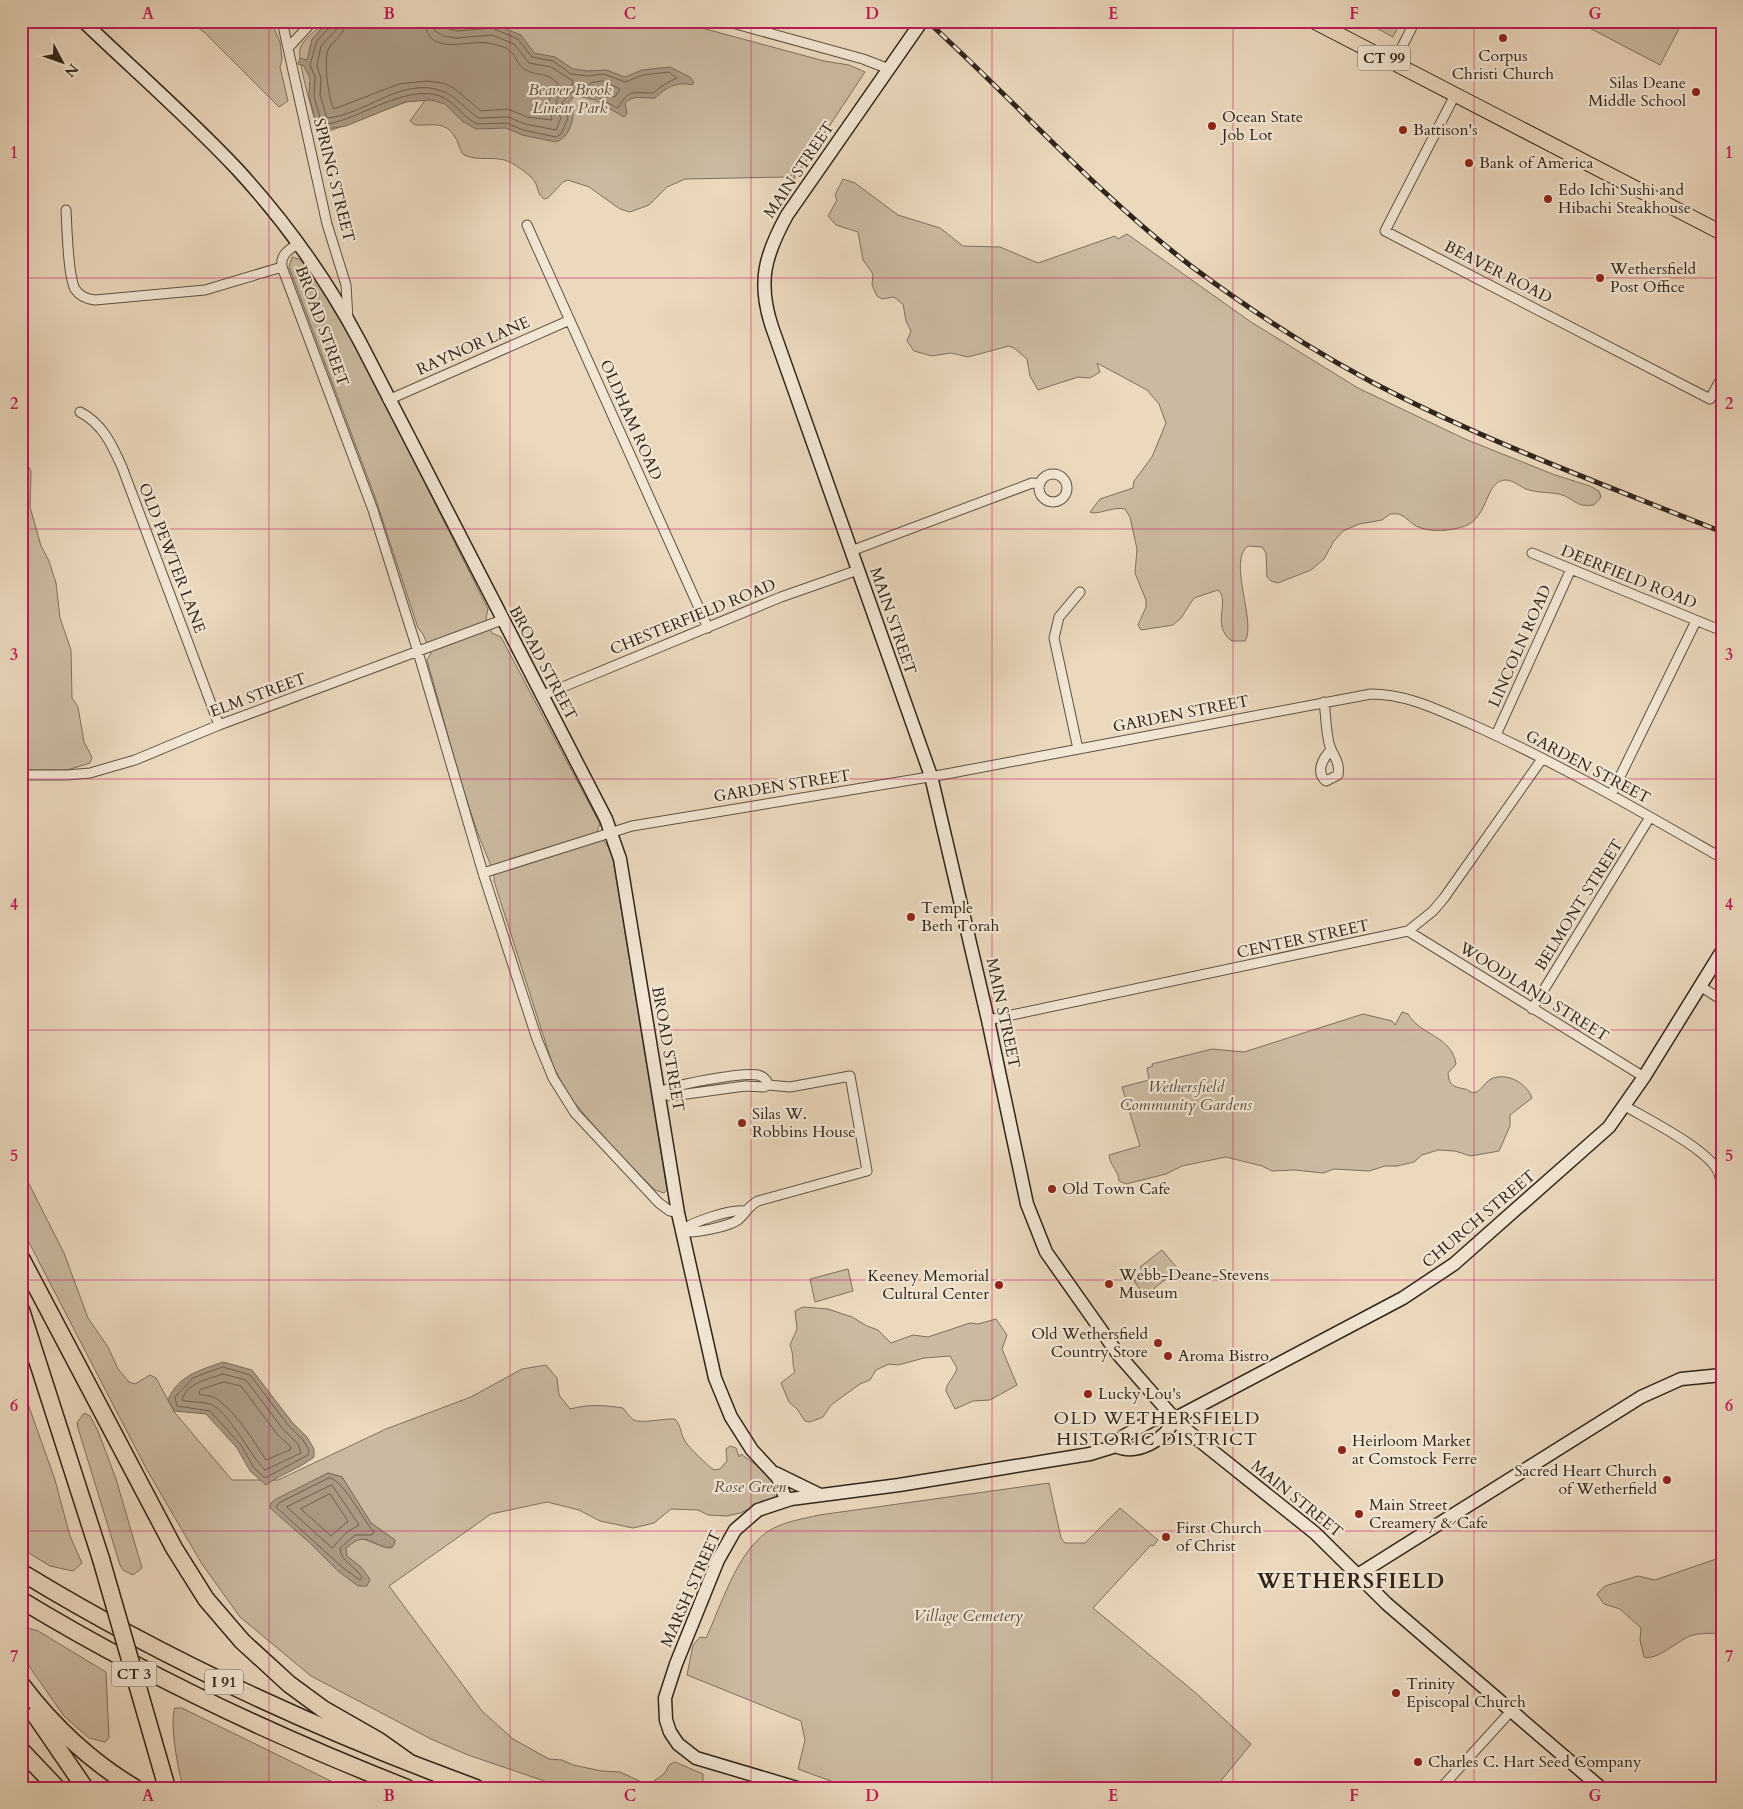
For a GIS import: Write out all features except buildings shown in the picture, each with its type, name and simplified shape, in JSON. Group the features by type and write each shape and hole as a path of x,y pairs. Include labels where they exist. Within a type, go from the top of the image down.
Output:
{"highway":[{"path":"21,1258 174,1548 214,1609 255,1654 294,1688 410,1763"},
{"name":"CT 3","path":"21,1310 101,1560 167,1788"},
{"path":"21,1347 55,1414"},
{"name":"I 91","path":"21,1572 102,1619 200,1670 306,1720 476,1788"},
{"name":"I 91","path":"21,1600 105,1648 199,1696 326,1755 407,1788"},
{"path":"21,1684 48,1717 76,1744 110,1772 135,1788"},
{"path":"21,1694 85,1788"},
{"path":"21,1750 56,1788"}],"main road":[{"name":"CT 99","path":"1313,21 1722,233"}],"street":[{"path":"83,21 236,168 298,244"},
{"name":"SPRING STREET","path":"282,21 289,47 296,90 328,224 346,285 349,304 348,319"},
{"path":"289,47 313,21"},
{"path":"725,21 862,59 889,69"},
{"name":"MAIN STREET","path":"922,21 787,214 771,246 763,279 770,319 931,776 988,1020 1027,1204 1038,1236 1056,1268 1096,1324 1133,1373 1174,1419 1309,1528 1359,1574 1393,1609 1601,1788"},
{"path":"1394,63 1416,21"},
{"name":"BEAVER ROAD","path":"1455,95 1385,231 1710,399 1722,377"},
{"path":"66,210 72,281 79,294 86,298 95,300 192,292 225,285 282,267"},
{"name":"OLDHAM ROAD","path":"527,225 708,628"},
{"name":"BROAD STREET","path":"678,1213 664,1207 648,1192 589,1129 562,1094 537,1038 483,873 418,652 373,510 282,267 281,262 284,254 298,244 348,319 388,400 612,831 623,875 678,1213 710,1358 722,1398 745,1440 782,1485 786,1500"},
{"name":"RAYNOR LANE","path":"388,400 570,320"},
{"name":"OLD PEWTER LANE","path":"80,412 103,430 122,467 220,725"},
{"path":"851,550 1032,483 1040,484"},
{"name":"DEERFIELD ROAD","path":"1532,553 1715,628"},
{"name":"LINCOLN ROAD","path":"1496,735 1571,569"},
{"name":"CHESTERFIELD ROAD","path":"541,696 781,597 858,570"},
{"path":"1078,749 1054,638 1059,617 1080,592"},
{"name":"ELM STREET","path":"21,775 67,776 90,773 135,760 220,725 502,620"},
{"path":"1611,795 1696,621"},
{"name":"GARDEN STREET","path":"483,873 612,831 647,823 931,776 1371,694 1388,694 1423,703 1496,735 1611,795 1722,858"},
{"path":"1324,702 1331,750"},
{"name":"CENTER STREET","path":"988,1020 1408,931 1433,911 1444,898 1542,759"},
{"name":"BELMONT STREET","path":"1532,1009 1650,818"},
{"name":"WOODLAND STREET","path":"1408,931 1644,1077"},
{"name":"CHURCH STREET","path":"1174,1419 1403,1298 1438,1276 1594,1142 1625,1106 1722,951"},
{"path":"1700,986 1722,1000"},
{"path":"658,1093 672,1096 745,1086 764,1087 769,1084 790,1087 850,1076 867,1171 758,1200 744,1211 739,1220 734,1222 694,1233 682,1231"},
{"path":"1625,1106 1693,1147 1708,1159 1719,1173 1722,1201"},
{"path":"1359,1574 1641,1397 1681,1379 1722,1375"},
{"name":"MARSH STREET","path":"797,1788 715,1765 689,1753 678,1744 670,1732 665,1711 667,1691 676,1664 726,1543 735,1530 750,1515 786,1500 1025,1465 1090,1454 1116,1446 1129,1450 1156,1440 1168,1430 1174,1419 1162,1417 1152,1420 1124,1436 1116,1446"},
{"path":"772,1471 820,1495"},
{"path":"1441,1788 1512,1710"}],"green space":[{"path":"188,21 271,21 280,42 282,59 280,67 288,101 279,107 204,32"},
{"name":"Beaver Brook Linear Park","path":"328,21 676,21 824,61 849,65 865,72 793,181 794,174 787,177 685,179 667,187 649,205 630,212 620,209 589,187 568,180 563,182 548,198 544,199 533,180 524,171 510,162 464,155 455,137 447,128 437,125 415,125 410,121 426,99 422,96 319,135 301,66 300,49 308,37"},
{"path":"1363,21 1401,21 1393,37"},
{"path":"1584,21 1683,21 1660,65 1582,24"},
{"path":"843,179 855,183 898,215 940,228 963,246 1000,247 1038,263 1115,236 1118,239 1127,234 1251,322 1358,388 1465,439 1555,475 1590,486 1599,491 1601,497 1594,505 1588,506 1579,504 1559,494 1530,490 1505,480 1494,486 1479,515 1465,526 1447,530 1427,530 1416,526 1402,515 1390,514 1382,520 1359,524 1343,531 1334,541 1324,559 1311,570 1278,583 1271,581 1267,577 1266,553 1262,547 1248,546 1242,553 1240,564 1248,621 1248,632 1245,641 1232,641 1222,628 1223,600 1218,590 1194,598 1181,618 1173,625 1141,630 1138,625 1146,607 1146,600 1135,573 1137,549 1130,517 1125,509 1120,508 1096,513 1090,512 1100,499 1133,488 1134,481 1152,457 1166,423 1159,404 1147,390 1097,363 1100,372 1090,378 1078,377 1038,390 1030,376 1027,359 1009,346 968,357 951,353 932,356 914,351 907,341 911,331 906,321 903,304 894,297 882,299 877,296 872,285 873,274 863,260 858,232 836,225 828,216 837,200 835,195"},
{"path":"292,257 299,259 310,271 358,350 488,609 486,618 492,633 501,637 600,824 597,831 609,848 613,859 667,1190 664,1193 655,1190 611,1146 573,1101 553,1066 494,877 456,765 427,660 431,653 423,634 418,628 375,497 289,267"},
{"path":"21,453 31,471 30,507 41,546 49,561 56,583 60,618 71,650 72,698 78,707 84,742 92,757 90,763 67,770 21,770"},
{"name":"Wethersfield Community Gardens","path":"1402,1012 1408,1014 1420,1027 1449,1047 1456,1064 1448,1073 1453,1085 1474,1092 1480,1090 1491,1079 1503,1077 1515,1080 1529,1092 1532,1098 1510,1115 1510,1126 1499,1151 1471,1156 1455,1151 1438,1150 1422,1155 1414,1162 1397,1166 1385,1166 1369,1171 1334,1169 1323,1173 1295,1170 1272,1171 1262,1166 1226,1157 1182,1166 1166,1174 1126,1184 1119,1181 1118,1174 1109,1155 1140,1146 1122,1087 1149,1080 1147,1068 1153,1066 1152,1064 1212,1049 1244,1052 1363,1014 1392,1021 1395,1025"},
{"name":"Rose Green","path":"21,1168 64,1253 88,1318 108,1347 118,1369 129,1382 135,1384 150,1375 156,1378 175,1413 232,1480 278,1480 386,1429 471,1397 522,1369 546,1365 557,1378 559,1395 570,1409 609,1406 623,1408 631,1418 637,1421 675,1419 687,1444 714,1470 720,1469 727,1461 726,1449 730,1446 736,1448 739,1457 741,1454 770,1478 774,1485 774,1498 740,1513 727,1516 708,1515 698,1510 671,1509 654,1523 633,1528 600,1521 579,1510 547,1502 491,1514 389,1586 482,1711 513,1739 549,1759 562,1760 573,1765 602,1771 620,1772 648,1785 664,1774 670,1764 675,1762 703,1774 703,1788 565,1788 468,1755 431,1739 311,1676 240,1617 202,1564 147,1470 21,1227","holes":["328,1473 342,1477 371,1523 395,1540 392,1548 363,1539 355,1540 346,1548 316,1548 271,1503"]},
{"path":"1162,1250 1178,1269 1145,1296 1134,1281 1144,1273 1140,1267"},
{"path":"848,1269 853,1291 815,1302 810,1279"},
{"path":"803,1307 828,1309 852,1317 878,1330 891,1343 913,1335 928,1337 970,1323 978,1324 996,1319 1007,1335 1002,1349 1017,1385 990,1400 973,1401 955,1409 946,1391 947,1385 957,1368 950,1356 924,1358 898,1365 889,1364 876,1370 870,1380 860,1384 831,1405 823,1417 810,1422 805,1421 797,1409 789,1402 781,1383 795,1372 790,1345 797,1329 795,1311"},
{"path":"21,1384 55,1480 70,1536 82,1563 73,1571 50,1566 21,1548"},
{"path":"84,1413 90,1416 98,1431 116,1479 142,1568 133,1575 123,1570 120,1565 78,1428 77,1423"},
{"name":"Village Cemetery","path":"1049,1483 1061,1538 1065,1543 1085,1543 1120,1508 1158,1540 1153,1546 1151,1545 1093,1608 1197,1694 1251,1744 1215,1788 844,1786 798,1769 805,1740 801,1721 687,1675 693,1645 700,1637 706,1638 738,1566 756,1541 767,1532 792,1521 819,1515"},
{"path":"1722,1557 1722,1633 1690,1636 1655,1656 1644,1657 1640,1640 1641,1628 1620,1609 1604,1604 1597,1594 1605,1586 1638,1576 1655,1580"},
{"path":"21,1626 38,1631 106,1672 109,1738 105,1742 89,1738 64,1716 31,1669 21,1650"},
{"path":"175,1708 182,1708 345,1788 184,1788 175,1747 173,1714"}],"water":[{"path":"328,21 439,21 457,26 493,24 521,35 534,53 555,57 573,69 588,71 606,70 625,77 642,70 670,67 690,77 694,82 692,85 681,84 672,86 655,98 628,100 625,103 627,114 624,117 595,100 575,95 567,105 573,112 571,126 563,138 556,142 522,135 506,128 476,129 462,121 445,104 431,100 405,102 346,126 327,129 316,123 309,96 310,78 304,66 298,64 300,58 307,60 312,39"},
{"path":"223,1362 252,1370 292,1422 307,1437 314,1449 314,1457 266,1485 250,1471 237,1448 206,1414 174,1411 168,1400 172,1392 184,1379"},
{"path":"328,1473 342,1477 371,1523 395,1540 394,1545 389,1548 364,1539 346,1548 347,1556 361,1567 370,1579 367,1586 358,1586 338,1571 310,1543 270,1508 271,1503 276,1499"}],"railway":[{"path":"927,21 1089,177 1156,238 1216,285 1294,337 1375,384 1442,417 1561,468 1722,532"}],"place":[{"name":"Corpus Christi Church","path":"1503,38"},
{"name":"Silas Deane Middle School","path":"1696,92"},
{"name":"Ocean State Job Lot","path":"1212,126"},
{"name":"Battison's","path":"1403,130"},
{"name":"Bank of America","path":"1469,163"},
{"name":"Edo Ichi Sushi and Hibachi Steakhouse","path":"1548,199"},
{"name":"Wethersfield Post Office","path":"1600,278"},
{"name":"Temple Beth Torah","path":"911,917"},
{"name":"Silas W. Robbins House","path":"742,1123"},
{"name":"Old Town Cafe","path":"1052,1189"},
{"name":"Webb-Deane-Stevens Museum","path":"1109,1284"},
{"name":"Keeney Memorial Cultural Center","path":"999,1285"},
{"name":"Old Wethersfield Country Store","path":"1158,1343"},
{"name":"Aroma Bistro","path":"1168,1356"},
{"name":"Lucky Lou's","path":"1088,1394"},
{"name":"Heirloom Market at Comstock Ferre","path":"1342,1450"},
{"name":"Sacred Heart Church of Wetherfield","path":"1667,1480"},
{"name":"Main Street Creamery & Cafe","path":"1359,1514"},
{"name":"First Church of Christ","path":"1166,1537"},
{"name":"Trinity Episcopal Church","path":"1396,1693"},
{"name":"Charles C. Hart Seed Company","path":"1418,1762"}],"district":[{"name":"OLD WETHERSFIELD HISTORIC DISTRICT","path":"1157,1428"},
{"name":"WETHERSFIELD","path":"1351,1581"}]}
